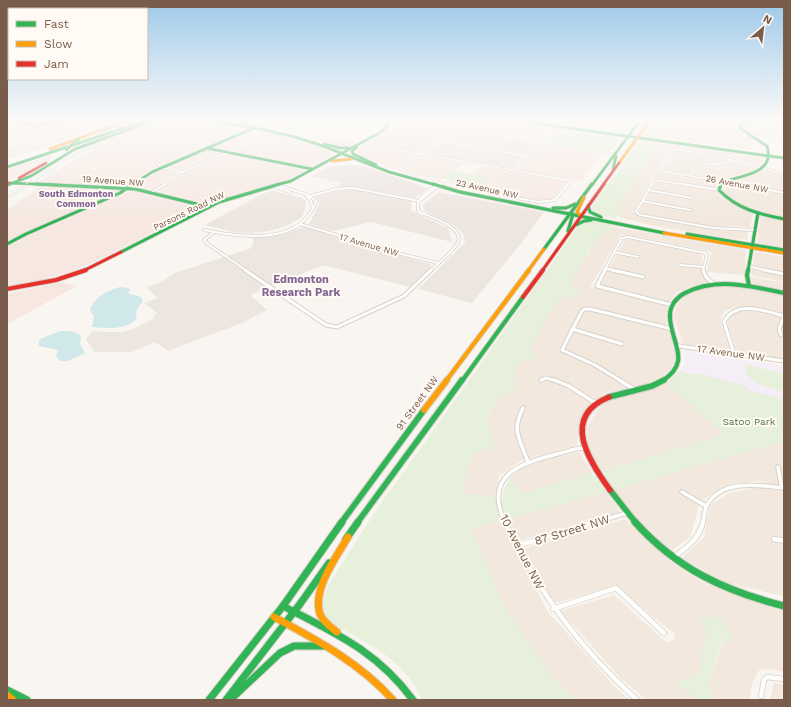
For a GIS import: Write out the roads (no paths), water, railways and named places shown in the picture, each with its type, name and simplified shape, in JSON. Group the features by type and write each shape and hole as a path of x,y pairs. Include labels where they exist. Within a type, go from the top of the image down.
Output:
{"main road":[{"path":"9,165 42,152"},
{"path":"9,165 48,152"},
{"path":"42,156 54,152"},
{"path":"9,165 55,152"},
{"path":"10,183 63,152"},
{"path":"10,183 25,178 70,152"},
{"path":"7,244 128,188 143,177 198,152"},
{"path":"228,152 314,169"},
{"path":"330,161 335,154 333,152"},
{"path":"352,152 353,154 376,165"},
{"name":"91 Street NW","path":"226,700 286,623 574,226 579,201 617,152"},
{"path":"611,173 614,156 625,154 627,152"},
{"name":"91 Street NW","path":"209,700 283,606 327,546 378,471 562,223 588,206 627,152"},
{"path":"740,152 784,158"},
{"path":"768,152 767,164 763,169 724,181 720,185 719,190 726,198 738,205 758,213 784,219"},
{"path":"220,156 230,153 238,154"},
{"path":"323,166 344,153 376,165"},
{"name":"23 Avenue NW","path":"344,153 354,159 401,176 576,214"},
{"name":"Parsons Road NW","path":"7,289 56,280 76,274 211,207 291,181 344,153"},
{"path":"330,161 344,158 354,159"},
{"name":"Parsons Road NW","path":"314,169 323,166 330,161"},
{"name":"23 Avenue NW","path":"376,165 440,184 523,205 784,253"},
{"path":"23,183 22,181 25,178"},
{"name":"19 Avenue NW","path":"10,183 33,184"},
{"name":"19 Avenue NW","path":"10,183 128,188 152,192 211,207"},
{"path":"565,238 586,192"},
{"path":"553,208 570,207 579,201"},
{"path":"523,205 633,224"},
{"path":"588,206 591,213 601,219"},
{"path":"546,209 562,216 564,219 562,223"},
{"path":"749,286 747,275 748,266 758,213"},
{"path":"574,226 587,220 601,219"},
{"name":"23 Avenue NW","path":"601,219 751,247 784,250"},
{"path":"784,293 749,286 714,284 700,287 677,298 672,305 670,318 672,330 679,346 679,362 670,375 658,383 635,390 614,394 597,404 588,414 583,425 582,436 584,448 595,469 627,514 652,542 672,558 721,586 749,597 784,606"},
{"path":"348,537 322,589 318,603 319,612 325,622 351,643"},
{"path":"283,606 351,643 384,664 400,679 413,700"},
{"path":"274,617 343,656 382,686 393,700"},
{"path":"230,700 280,653 294,646 326,646"},
{"path":"7,690 27,700"},
{"path":"7,695 13,700"}],"street":[{"path":"169,152 159,160 158,165 162,168 182,172"},
{"path":"152,192 162,188 173,177 182,172 228,152"},
{"path":"407,152 511,170 531,152"},
{"path":"502,152 527,156"},
{"name":"26 Avenue NW","path":"669,152 659,171 724,181 784,193"},
{"name":"26 Avenue NW","path":"693,152 734,160"},
{"path":"596,153 614,156"},
{"name":"23 Avenue NW","path":"421,154 400,169 440,184 461,186 538,202 557,199 570,182 569,180 511,170"},
{"path":"698,162 713,165 734,160 784,174"},
{"name":"26 Avenue NW","path":"690,176 696,170"},
{"path":"719,190 654,180 642,201 637,214 725,231 728,228 754,230"},
{"path":"213,233 206,237 204,241 330,327 337,327 400,298 412,289 460,241 458,232 450,226 419,212 416,206 419,201 440,184"},
{"path":"204,230 234,236 255,237 280,232 300,224 307,218 316,205 316,201 310,196 276,186"},
{"path":"276,186 307,197 312,203 313,209"},
{"path":"307,197 336,189 360,189 419,201"},
{"path":"648,190 692,198"},
{"path":"642,201 690,210"},
{"name":"17 Avenue NW","path":"300,224 397,253 438,263"},
{"path":"672,305 597,286 596,284 622,238 624,237 705,253 707,255 703,267 705,275 714,284"},
{"path":"614,252 638,257"},
{"path":"680,265 703,267"},
{"path":"748,266 784,274"},
{"path":"605,268 642,277"},
{"path":"635,390 595,365 562,350 582,311 585,309 672,330"},
{"path":"734,353 724,322 727,316 733,311 752,309 784,316 779,329 781,335"},
{"path":"572,329 622,344"},
{"name":"17 Avenue NW","path":"679,346 784,361"},
{"path":"541,380 546,377 553,379 572,388 597,404"},
{"path":"523,408 516,425 528,462 584,448"},
{"name":"10 Avenue NW","path":"528,462 516,467 504,481 499,492 500,511 533,577 553,609 594,660 637,700"},
{"path":"672,558 696,539 701,531 706,506 718,494 736,487 753,484 783,488 778,467"},
{"path":"682,492 706,506"},
{"name":"87 Street NW","path":"517,546 627,514"},
{"path":"774,539 784,541"},
{"path":"553,609 616,588 664,633"},
{"path":"761,696 767,677 784,680"}],"water":[{"path":"120,287 129,288 130,291 127,293 141,297 143,302 137,311 137,318 128,325 122,327 92,327 94,316 90,310 92,305 98,298 110,290"},
{"path":"61,331 69,331 79,334 81,336 80,344 85,353 68,361 60,361 56,356 58,350 39,346 39,340"}],"waterway":[{"path":"33,182 81,152"},
{"path":"608,193 620,175"},
{"path":"7,199 27,186"}],"railway":[{"path":"7,196 77,152"}],"district":[{"name":"South Edmonton Common","path":"76,200"},
{"name":"Edmonton Research Park","path":"301,285"}],"park label":[{"name":"Satoo Park","path":"749,421"}]}
